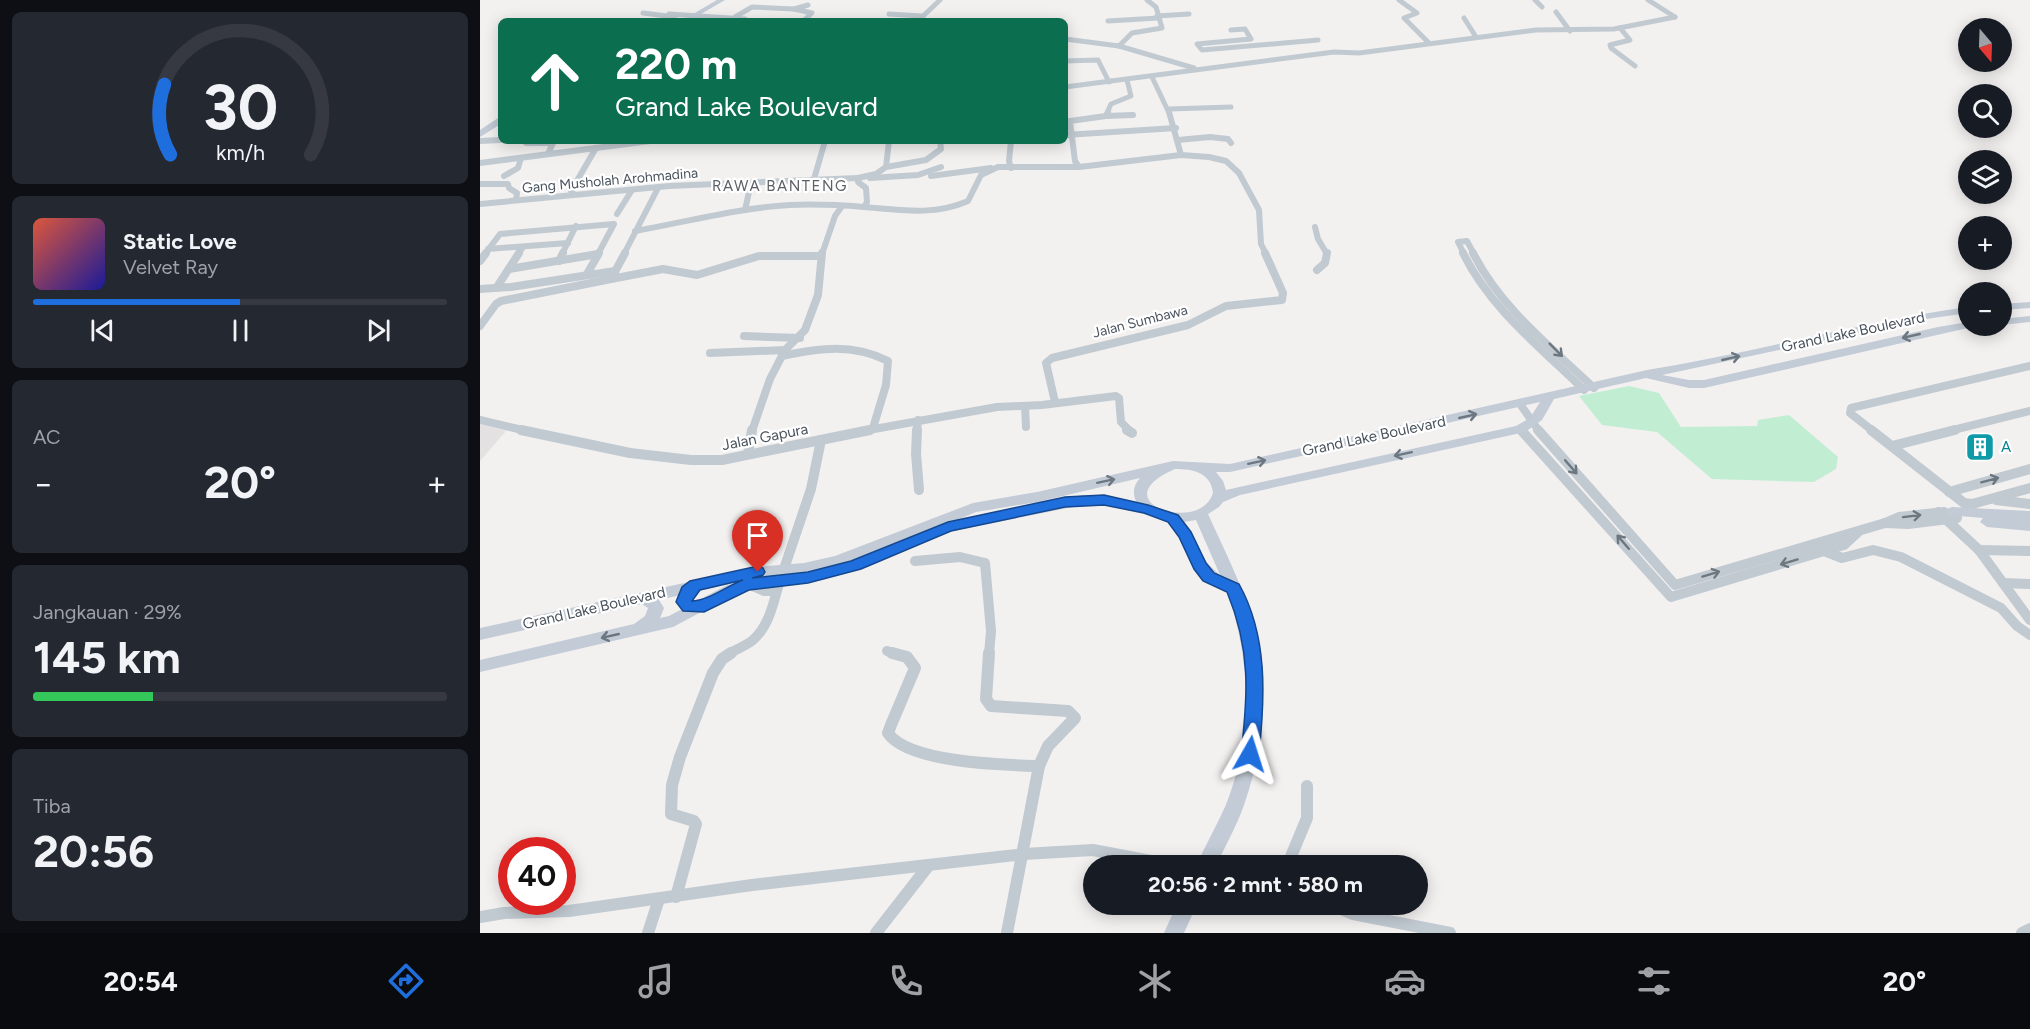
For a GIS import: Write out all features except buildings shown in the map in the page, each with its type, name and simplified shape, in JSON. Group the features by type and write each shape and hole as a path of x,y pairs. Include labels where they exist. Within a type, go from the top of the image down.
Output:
{"street":[{"path":"669,14 689,18 722,0"},
{"path":"921,18 940,0"},
{"path":"1119,46 1132,33 1162,27 1157,17 1156,7 1147,0"},
{"path":"1399,0 1417,13 1404,18 1429,44"},
{"path":"1535,0 1542,7"},
{"path":"1068,87 1285,58 1336,52 1356,53 1540,29 1570,31 1620,28 1675,17 1648,0"},
{"path":"794,9 808,5"},
{"path":"735,17 752,7 794,9 812,13 806,18"},
{"path":"1556,12 1570,31"},
{"path":"643,13 689,18 740,18"},
{"path":"889,14 914,18"},
{"path":"1108,21 1189,14"},
{"path":"1464,18 1476,37"},
{"path":"1620,28 1630,40 1610,45 1611,48 1635,66"},
{"path":"1231,30 1245,29 1253,43 1258,44"},
{"path":"1068,39 1119,46 1200,70"},
{"path":"1251,39 1197,44 1202,50 1318,40"},
{"path":"1271,43 1285,58"},
{"path":"1068,61 1098,60 1109,82"},
{"path":"931,176 991,168 1079,167 1181,155 1176,128 1152,77"},
{"path":"1106,117 1111,104 1131,96 1127,80"},
{"path":"1168,109 1232,107"},
{"path":"1079,167 1068,135 1071,120 1133,115"},
{"path":"480,132 498,121"},
{"path":"1068,135 1176,128"},
{"path":"1178,140 1217,137 1228,139 1231,143"},
{"path":"480,141 498,141"},
{"path":"548,154 553,144"},
{"path":"587,149 590,144"},
{"path":"480,163 506,162 621,144"},
{"path":"814,179 825,144"},
{"path":"886,167 889,144"},
{"path":"864,187 870,177 886,167 932,158 941,149 940,144"},
{"path":"1011,168 1009,161 1013,144"},
{"path":"574,194 571,190 596,148"},
{"name":"Jalan Sumbawa","path":"1055,402 1046,363 1052,358 1188,325 1234,304 1282,300 1283,293 1261,244 1259,210 1239,173 1226,161 1181,155"},
{"path":"504,176 518,168 521,158"},
{"name":"Gang Musholah Arohmadina","path":"480,204 658,188 918,175 941,167"},
{"path":"635,231 745,210 799,205 915,211 964,203 973,194 979,177 991,168"},
{"path":"858,178 858,182 868,195 864,207"},
{"path":"480,184 508,184 509,188 517,193 516,200"},
{"path":"611,279 658,188"},
{"path":"617,214 632,190"},
{"path":"745,210 749,192"},
{"path":"748,454 758,411 783,353 806,330 818,295 822,271 821,256 835,216 843,206"},
{"path":"480,261 500,234 614,224 587,274"},
{"path":"559,261 576,226"},
{"path":"1315,227 1318,239 1327,252 1325,263 1317,270"},
{"path":"1467,241 1474,260 1490,282 1589,389 1512,317 1480,283 1465,260 1458,242 1467,241"},
{"path":"489,249 568,243"},
{"path":"498,287 523,247"},
{"path":"509,269 598,254"},
{"path":"480,326 496,304 501,301 663,269 697,275 755,256 778,254 821,256"},
{"path":"480,289 511,287 615,271"},
{"path":"1480,283 1490,282"},
{"path":"2012,306 2030,305"},
{"name":"Grand Lake Boulevard","path":"1200,467 1230,468 1589,389 1647,374 1695,366 1919,317 1958,311"},
{"path":"1512,317 1521,315"},
{"path":"2012,321 2030,320"},
{"name":"Grand Lake Boulevard","path":"1632,379 1660,378 1689,384 1704,384 1958,327"},
{"path":"744,336 800,338"},
{"path":"710,353 783,353 841,346 863,350 888,361 884,390 873,428"},
{"path":"1695,366 1683,372 1684,375 1693,382 1704,384"},
{"path":"2030,366 1851,408 1852,416 1949,492 1968,504 1991,500 2030,488"},
{"name":"Jalan Gapura","path":"480,420 634,455 722,460 873,428 997,407 1116,396 1119,398 1119,423 1132,433"},
{"path":"1534,422 1542,412 1548,398"},
{"path":"1520,404 1541,434 1671,597"},
{"path":"1025,406 1026,427"},
{"path":"1892,446 2030,411"},
{"path":"918,420 916,454 919,490"},
{"name":"Grand Lake Boulevard","path":"1219,498 1236,491 1520,429 1534,422"},
{"path":"1520,429 1585,490 1675,585"},
{"path":"676,897 696,824 694,820 671,814 670,788 674,772 704,700 710,677 725,656 754,640 762,630 811,489 821,440"},
{"path":"1186,465 1200,467 1218,480 1221,489 1219,498 1212,507 1201,514 1173,518 1148,510 1141,502 1139,492 1142,483 1160,469 1186,465"},
{"name":"Grand Lake Boulevard","path":"480,634 758,572 780,580 804,568 838,561 973,508 1160,469"},
{"path":"1949,492 2030,470"},
{"name":"Grand Lake Boulevard","path":"480,666 674,621 730,590 748,584 808,577 855,565 948,527 1065,502 1104,500 1148,510"},
{"path":"1991,500 2030,504"},
{"path":"1201,514 1249,630 1256,698 1250,754 1236,801 1211,855"},
{"path":"1675,585 1885,523 1908,524 1948,515 2030,516"},
{"path":"1948,515 2030,526"},
{"path":"1948,515 1979,549 2029,617"},
{"path":"1173,518 1180,525 1199,565 1209,577 1233,588"},
{"path":"1671,597 1844,546 1859,530"},
{"path":"1979,549 2030,551"},
{"path":"1824,551 1842,558 1873,550 1901,556 2001,608 2017,626 2030,635"},
{"path":"915,561 961,557 978,558 985,563 991,631 986,699 991,706 1068,711 1075,718 1048,746 1040,765 1007,933"},
{"path":"1759,560 1767,568"},
{"path":"2003,583 2030,584"},
{"path":"695,585 688,591 683,602 688,607 704,606"},
{"path":"1671,597 1675,585"},
{"path":"637,630 647,624 655,613 652,602 642,598"},
{"path":"887,651 907,657 915,668 893,712 888,733 892,739 916,751 978,764 1040,765"},
{"path":"1292,855 1307,818 1307,786"},
{"path":"480,917 504,913 568,911 752,885 1024,854 1093,850 1119,855"},
{"path":"876,933 929,865"},
{"path":"648,933 659,899"},
{"path":"1174,933 1183,915"},
{"path":"1362,915 1450,933"},
{"path":"2022,933 2030,929"}],"shaded area":[{"path":"480,424 506,431 480,461"}],"green space":[{"path":"1629,386 1659,393 1681,427 1757,426 1758,420 1789,415 1838,457 1836,469 1814,482 1712,479 1657,432 1602,425 1579,396"}],"place":[{"name":"A","path":"1980,447"}],"district":[{"name":"RAWA BANTENG","path":"780,186"}],"route":[{"path":"758,572 695,585 688,591 683,602 688,607 704,606 730,590 748,584 831,572 855,565 948,527 1065,502 1104,500 1118,502 1173,518 1180,525 1199,565 1209,577 1233,588 1249,630 1253,651 1256,698 1250,754"}]}
